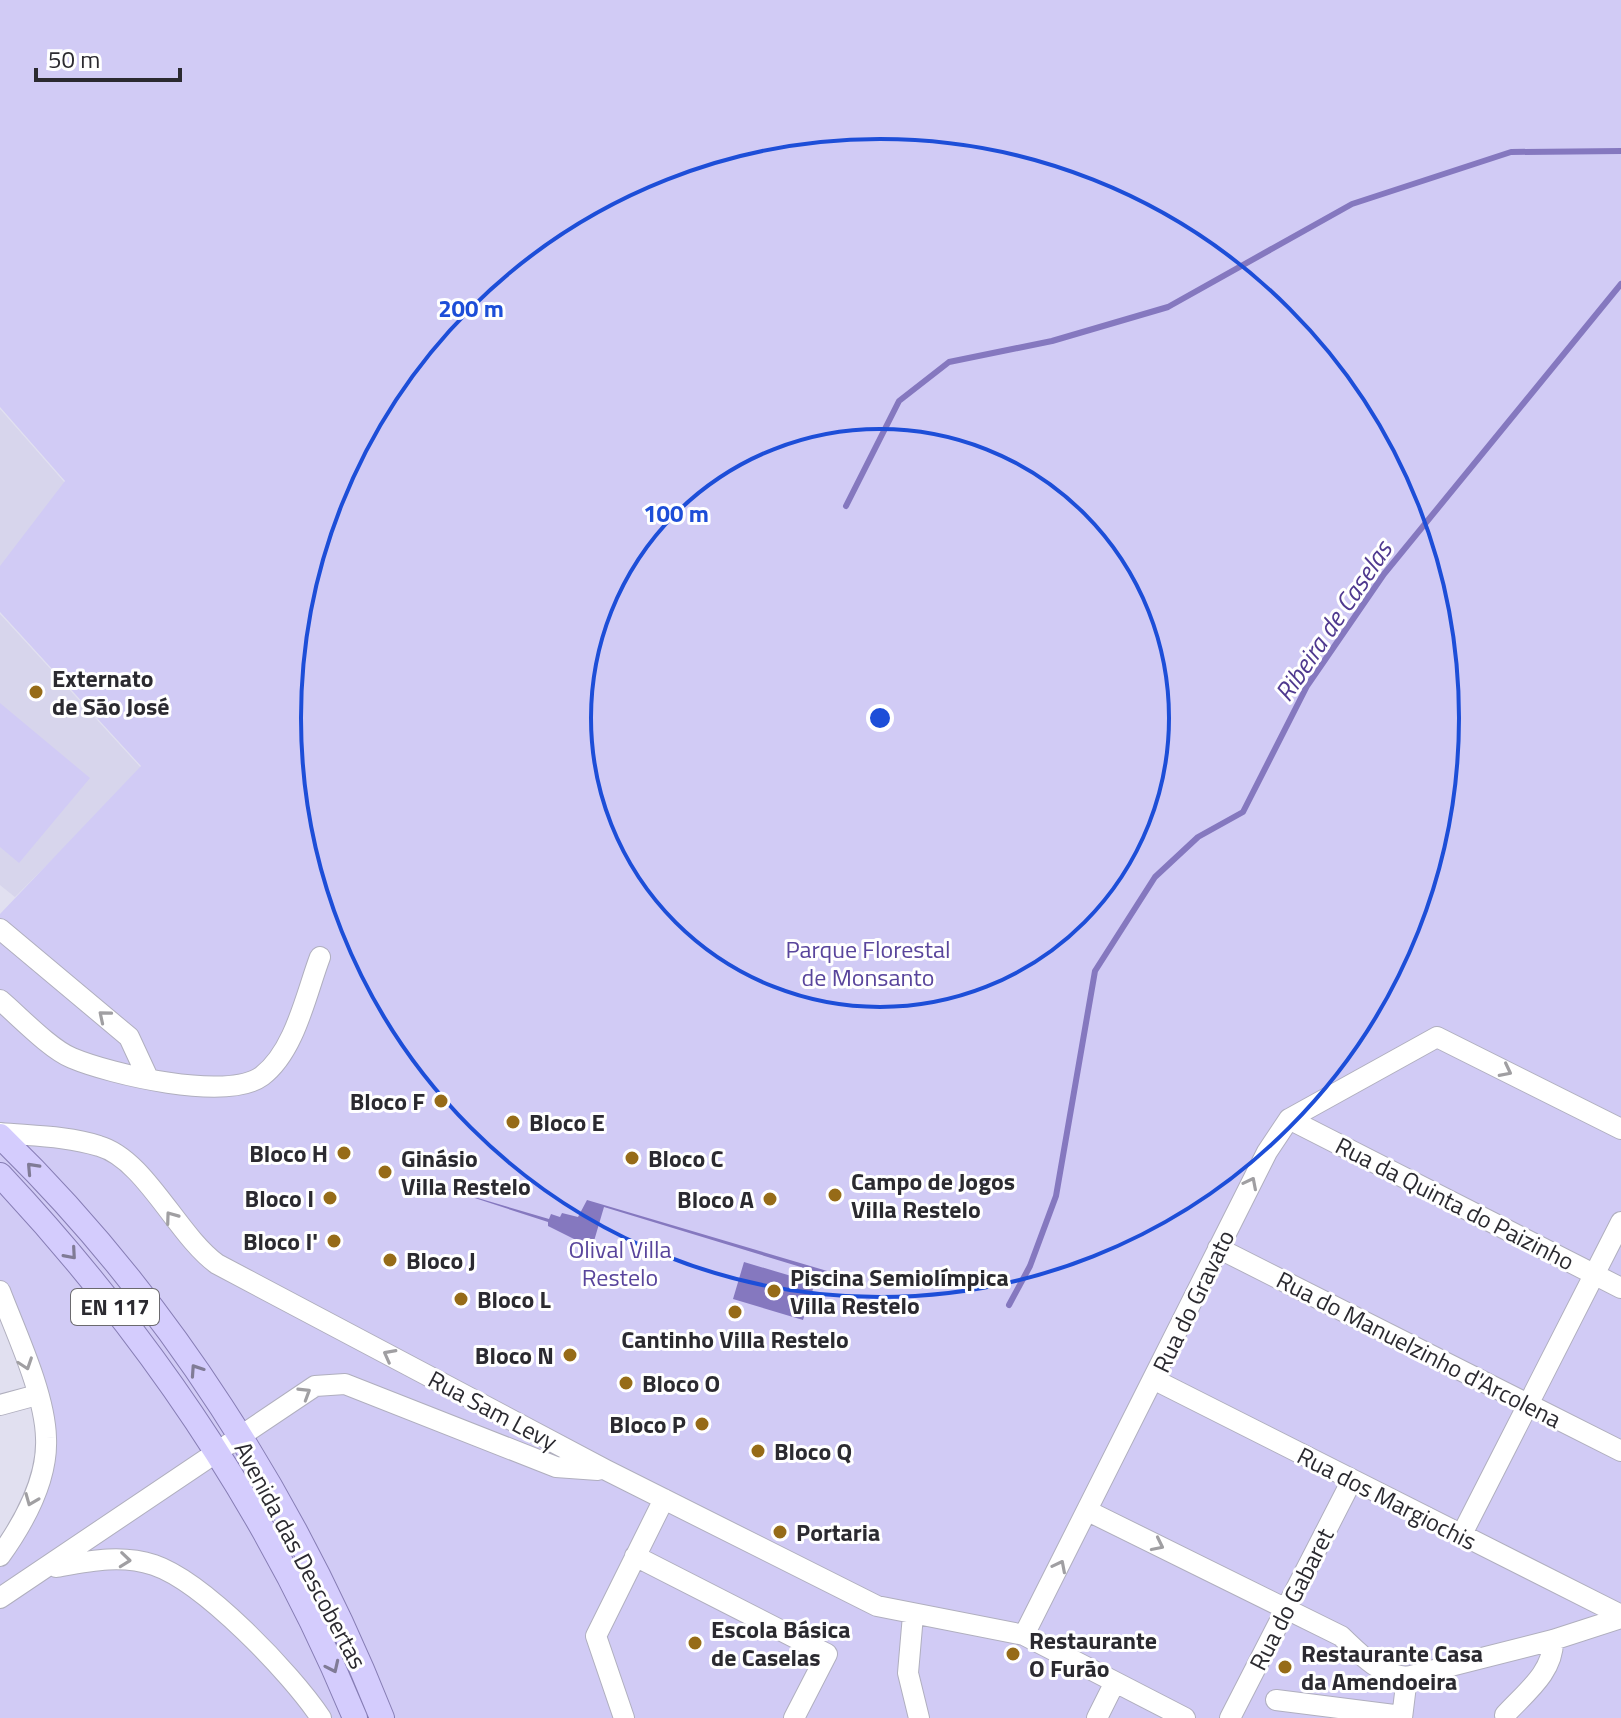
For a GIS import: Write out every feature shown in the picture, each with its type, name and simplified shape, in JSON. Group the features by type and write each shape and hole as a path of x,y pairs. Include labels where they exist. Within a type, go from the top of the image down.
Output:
{"main road":[{"name":"Avenida das Descobertas","path":"0,1134 107,1252 185,1355 239,1435 285,1513 337,1614 382,1718"},
{"name":"Avenida das Descobertas","path":"0,1175 123,1318 216,1451 262,1527 313,1623 355,1718"}],"street":[{"path":"0,929 129,1037 148,1078"},
{"path":"0,1000 70,1057 148,1078 231,1089 260,1077 277,1060 290,1038 320,957"},
{"name":"Rua do Gravato","path":"1024,1635 1155,1380 1267,1152 1289,1119 1437,1037 1621,1129"},
{"name":"Rua da Quinta do Paizinho","path":"1289,1119 1621,1288"},
{"name":"Rua Sam Levy","path":"0,1134 102,1146 126,1162 197,1249 217,1264 606,1470 877,1606 1024,1635 1185,1718"},
{"path":"1461,1536 1621,1222"},
{"name":"Rua do Manuelzinho d'Arcolena","path":"1218,1248 1621,1451"},
{"path":"0,1291 37,1395 47,1438 37,1485 6,1547 5,1571 18,1578 97,1559 124,1559 176,1574 196,1588 286,1673 321,1718"},
{"name":"Rua dos Margiochis","path":"1155,1380 1621,1616"},
{"path":"0,1598 315,1386 345,1384 556,1467 606,1470"},
{"path":"0,1405 37,1395"},
{"name":"Rua do Gabaret","path":"1230,1718 1352,1480"},
{"path":"624,1718 596,1636 664,1499"},
{"path":"1088,1511 1341,1636 1372,1665 1394,1676 1407,1677 1553,1640 1621,1616"},
{"path":"635,1556 827,1654 794,1718"},
{"path":"913,1615 908,1673 919,1718"},
{"path":"1505,1715 1547,1670 1553,1655 1553,1640"},
{"path":"1276,1700 1402,1717 1407,1677"},
{"path":"1097,1718 1115,1682"}],"shaded area":[{"path":"0,409 65,483 0,570"},
{"name":"Externato de São José","path":"0,614 142,769 15,897 0,885"},
{"path":"444,1188 549,1219 551,1214 560,1217 562,1213 578,1217 587,1200 834,1273 831,1284 825,1283 827,1275 604,1207 594,1241 576,1240 548,1226 548,1222"},
{"name":"Piscina Semiolímpica Villa Restelo","path":"744,1262 815,1283 803,1320 733,1299"}],"green space":[{"name":"Parque Florestal de Monsanto","path":"0,0 1621,0 1621,1718 0,1718 0,1559 23,1526 43,1419 0,1301 0,914 141,766 0,612 0,566 65,481 0,407"},
{"path":"0,703 90,778 19,863 0,847"}],"waterway":[{"path":"846,506 899,401 949,362 1052,341 1168,307 1352,204 1511,152 1621,151"},
{"name":"Ribeira de Caselas","path":"1009,1305 1030,1266 1056,1196 1095,971 1155,877 1198,837 1243,812 1307,686 1384,574 1621,284"}],"place":[{"name":"Externato de São José","path":"36,692"},
{"name":"Bloco F","path":"441,1101"},
{"name":"Bloco E","path":"513,1122"},
{"name":"Bloco H","path":"344,1153"},
{"name":"Bloco C","path":"632,1158"},
{"name":"Ginásio Villa Restelo","path":"385,1172"},
{"name":"Campo de Jogos Villa Restelo","path":"835,1195"},
{"name":"Bloco I","path":"330,1198"},
{"name":"Bloco A","path":"770,1199"},
{"name":"Bloco I'","path":"334,1241"},
{"name":"Bloco J","path":"390,1260"},
{"name":"Piscina Semiolímpica Villa Restelo","path":"774,1291"},
{"name":"Bloco L","path":"461,1299"},
{"name":"Cantinho Villa Restelo","path":"735,1312"},
{"name":"Bloco N","path":"570,1355"},
{"name":"Bloco O","path":"626,1383"},
{"name":"Bloco P","path":"702,1424"},
{"name":"Bloco Q","path":"758,1451"},
{"name":"Portaria","path":"780,1532"},
{"name":"Escola Básica de Caselas","path":"695,1643"},
{"name":"Restaurante O Furão","path":"1013,1654"},
{"name":"Restaurante Casa da Amendoeira","path":"1285,1667"}],"park label":[{"name":"Olival Villa Restelo","path":"620,1263"}]}
